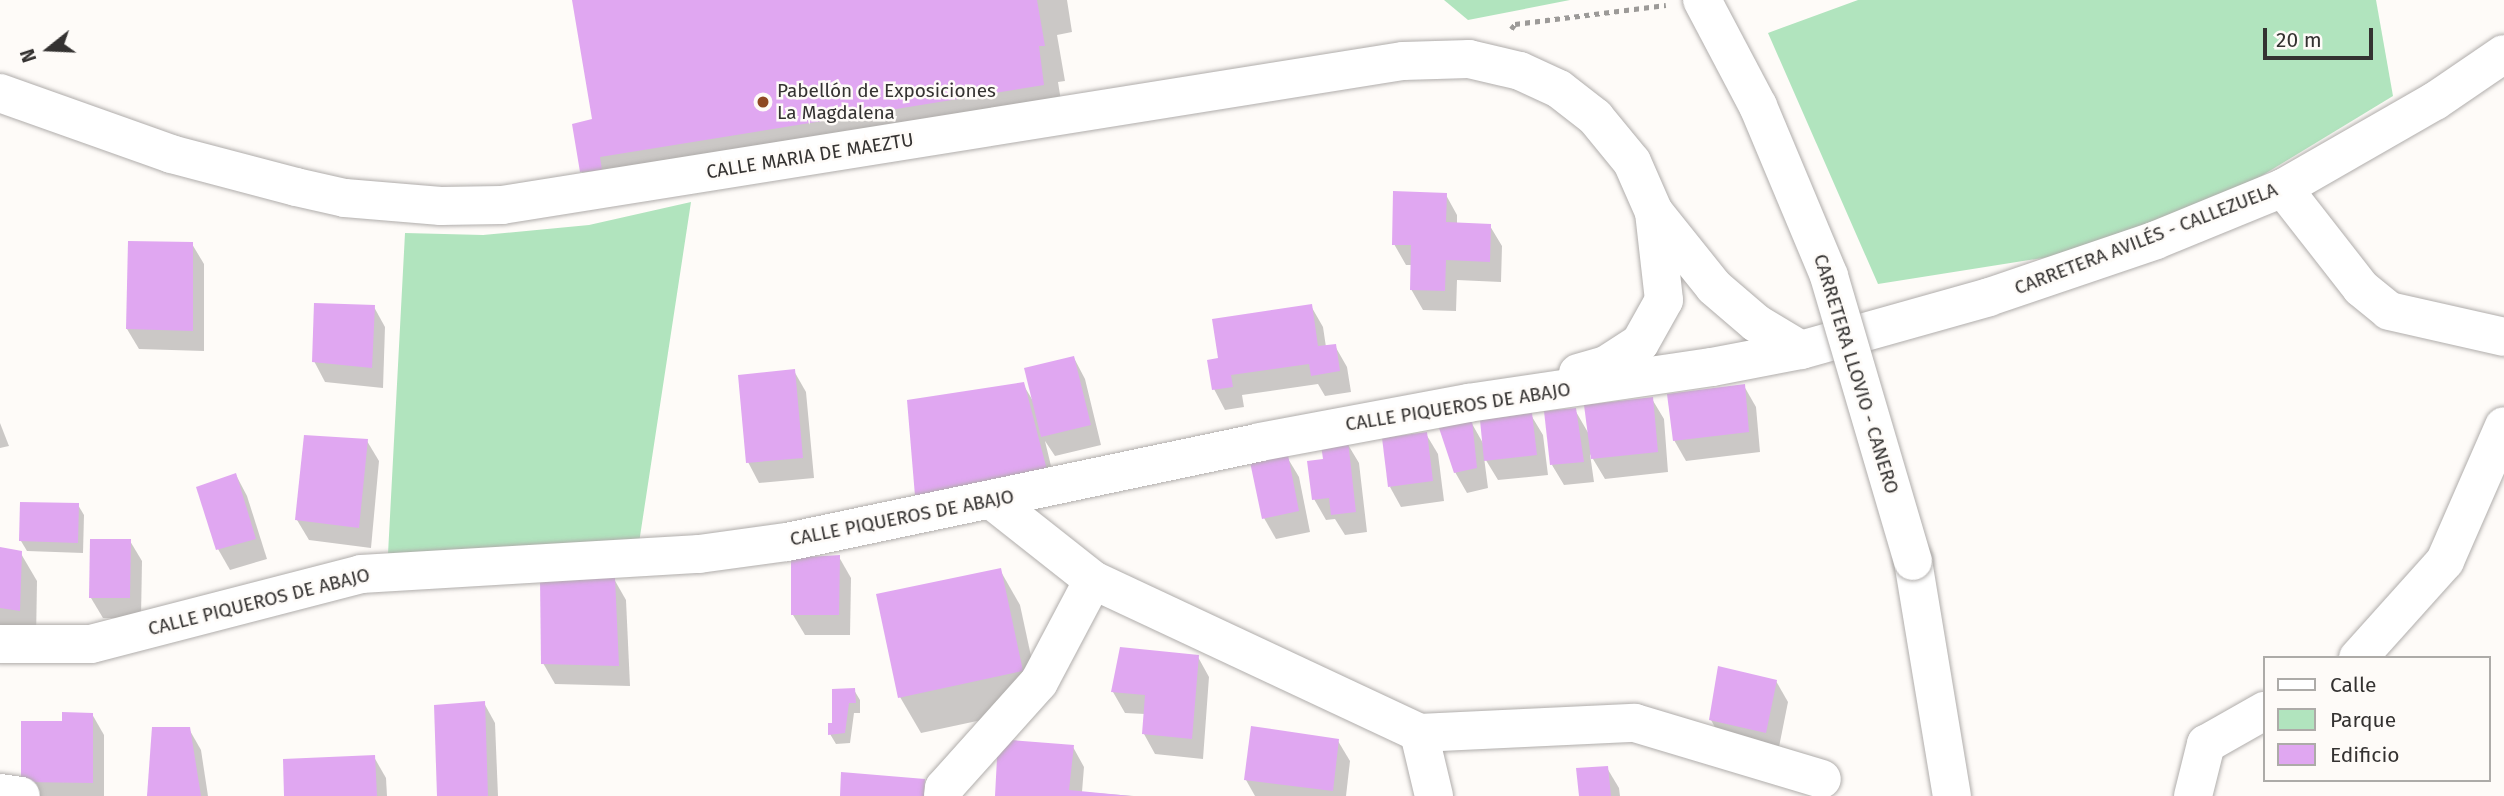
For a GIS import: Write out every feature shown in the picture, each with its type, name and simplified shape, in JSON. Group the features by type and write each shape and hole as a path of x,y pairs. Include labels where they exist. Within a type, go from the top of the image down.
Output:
{"main road":[{"name":"CARRETERA LLOVIO - CANERO","path":"1687,2 1758,106 1829,276 1913,561 1952,796"},
{"name":"CARRETERA AVILÉS - CALLEZUELA","path":"1801,350 1989,297 2156,240 2283,188 2435,101 2504,54"},
{"name":"CALLE MARIA DE MAEZTU","path":"0,93 171,154 345,198 441,206 502,205 1403,61 1469,59 1520,71 1559,89 1595,117 1632,162 1654,212 1723,295 1756,323 1801,350"},
{"path":"2283,188 2361,288 2389,311 2504,337"},
{"path":"1468,403 1606,365 1640,343 1664,300 1654,212"},
{"name":"CALLE PIQUEROS DE ABAJO","path":"0,644 91,644 362,574 699,554 787,542 1260,442 1468,403 1712,368 1801,350"},
{"path":"2360,656 2445,561 2504,426"},
{"path":"993,500 1093,580 1419,733 1635,723 1822,779"},
{"path":"943,796 944,788 1039,682 1093,580"},
{"path":"2193,796 2206,744 2262,712"},
{"path":"1419,733 1434,796"},
{"path":"0,793 21,796"}],"path":[{"path":"1490,64 1515,24 1687,2"}],"green space":[{"path":"1444,0 1570,0 1468,20"},
{"path":"1858,0 2376,0 2393,96 2156,240 1878,284 1768,33"},
{"path":"691,202 639,543 388,554 405,233 483,235 589,225"}],"building":[{"name":"Pabellón de Exposiciones La Magdalena","path":"572,0 1037,0 1045,46 1039,46 1044,85 600,157 602,170 580,172 572,124 592,119"},
{"path":"1393,191 1447,193 1446,222 1491,224 1490,262 1446,260 1445,291 1410,290 1411,245 1392,245"},
{"path":"128,241 193,242 193,331 126,329"},
{"path":"314,303 375,305 372,368 312,362"},
{"path":"1312,304 1318,346 1336,344 1340,371 1311,376 1309,364 1231,375 1233,387 1212,390 1207,360 1218,358 1212,319"},
{"path":"1074,356 1091,425 1041,437 1024,368"},
{"path":"795,369 803,458 746,463 738,375"},
{"path":"1024,382 1047,470 915,496 907,400"},
{"path":"1745,384 1749,432 1673,441 1667,394"},
{"path":"1653,397 1658,452 1591,459 1584,405"},
{"path":"1576,408 1584,462 1550,465 1544,411"},
{"path":"1532,413 1537,455 1484,461 1480,420"},
{"path":"1472,420 1477,468 1454,473 1439,428"},
{"path":"1427,432 1433,481 1388,487 1382,438"},
{"path":"304,435 368,439 359,528 295,520"},
{"path":"1348,441 1356,512 1331,515 1329,498 1312,500 1307,461 1323,459 1321,445"},
{"path":"1288,455 1299,511 1262,519 1250,462"},
{"path":"236,473 256,539 216,550 196,487"},
{"path":"20,502 79,503 78,543 19,541"},
{"path":"90,539 131,539 130,598 89,598"},
{"path":"0,547 22,551 20,611 0,608"},
{"path":"840,555 839,615 791,615 791,558"},
{"path":"1001,568 1023,671 898,698 876,594"},
{"path":"540,577 615,578 619,666 541,664"},
{"path":"1120,647 1199,655 1192,739 1142,734 1145,695 1111,692"},
{"path":"1718,666 1777,680 1766,733 1709,720"},
{"path":"855,688 856,703 849,703 845,733 828,735 828,723 832,723 832,689"},
{"path":"485,701 488,796 437,796 434,705"},
{"path":"62,712 93,713 93,783 21,782 21,721 62,721"},
{"path":"1251,726 1339,739 1333,791 1244,780"},
{"path":"152,727 190,727 201,796 147,796"},
{"path":"998,739 1074,745 1069,790 1131,796 995,796"},
{"path":"375,755 377,796 284,796 283,759"},
{"path":"1608,766 1611,796 1579,796 1576,768"},
{"path":"841,772 925,779 924,796 840,796"}],"place":[{"name":"Pabellón de Exposiciones La Magdalena","path":"763,102"}]}
